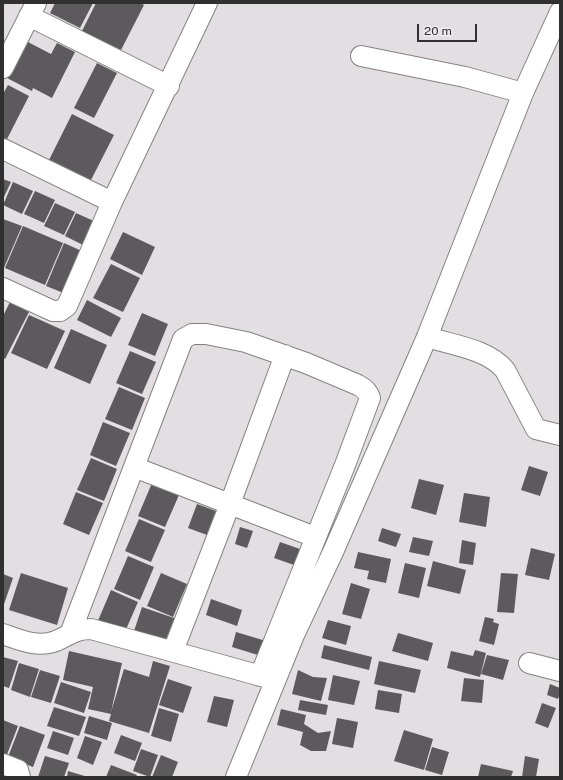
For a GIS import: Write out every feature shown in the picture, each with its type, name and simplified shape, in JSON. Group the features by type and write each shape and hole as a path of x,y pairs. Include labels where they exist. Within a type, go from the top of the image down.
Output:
{"street":[{"path":"3,288 53,311 60,311 67,306 112,202 208,3"},
{"path":"3,68 33,9 169,86"},
{"path":"268,678 427,337 523,93 560,12"},
{"path":"361,56 464,78 523,93"},
{"path":"3,149 112,202"},
{"path":"70,634 183,339 192,334 206,334 246,342 285,355 364,388 369,393 370,398 316,537 236,777"},
{"path":"427,337 484,354 498,362 505,370 536,429 560,435"},
{"path":"173,651 230,504 285,355"},
{"path":"134,467 316,537"},
{"path":"3,634 32,643 45,644 54,642 80,629 91,629 268,678"},
{"path":"529,663 560,671"},
{"path":"3,764 18,770 20,777"}],"building":[{"path":"55,3 93,3 80,28 50,13"},
{"path":"96,3 140,3 144,5 121,50 82,31"},
{"path":"26,41 51,54 57,43 75,52 52,98 33,88 32,91 7,78"},
{"path":"97,63 117,73 94,118 74,108"},
{"path":"8,85 29,96 6,141 3,139 3,94"},
{"path":"72,114 114,135 91,180 49,160"},
{"path":"3,179 11,182 3,199"},
{"path":"13,182 33,191 22,214 3,205"},
{"path":"35,191 55,200 44,223 24,214"},
{"path":"55,203 75,212 64,235 44,226"},
{"path":"76,213 96,222 85,246 65,236"},
{"path":"3,219 22,226 3,270"},
{"path":"23,226 63,243 45,285 5,268"},
{"path":"123,232 155,247 142,275 110,259"},
{"path":"64,243 84,252 66,294 46,286"},
{"path":"111,264 140,278 123,312 93,298"},
{"path":"87,300 121,318 111,337 77,320"},
{"path":"10,302 29,312 5,359 3,358 3,316"},
{"path":"142,313 168,324 155,356 128,345"},
{"path":"29,315 65,331 47,369 11,353"},
{"path":"71,329 107,345 90,384 54,368"},
{"path":"130,351 156,362 142,394 116,383"},
{"path":"119,387 145,398 132,430 105,419"},
{"path":"103,422 130,433 116,466 90,455"},
{"path":"91,458 117,469 104,501 77,490"},
{"path":"529,466 548,472 540,496 521,490"},
{"path":"419,479 444,485 436,515 411,508"},
{"path":"152,483 179,495 165,527 138,516"},
{"path":"76,492 103,503 89,535 63,524"},
{"path":"464,493 490,497 486,527 459,522"},
{"path":"197,504 216,511 207,535 188,528"},
{"path":"139,519 165,530 151,562 125,551"},
{"path":"240,527 253,531 247,548 235,544"},
{"path":"382,528 401,534 396,547 378,541"},
{"path":"413,537 433,541 429,556 409,552"},
{"path":"462,540 476,543 473,565 459,563"},
{"path":"280,542 300,549 294,565 274,558"},
{"path":"531,548 555,554 549,580 525,575"},
{"path":"358,552 391,559 386,583 367,579 369,571 354,568"},
{"path":"128,556 154,567 140,600 114,589"},
{"path":"433,561 466,570 460,594 427,586"},
{"path":"405,563 426,568 419,598 398,593"},
{"path":"21,573 68,588 57,625 9,610"},
{"path":"161,573 187,584 173,617 147,606"},
{"path":"501,573 518,574 514,613 497,612"},
{"path":"3,574 13,578 3,607"},
{"path":"351,583 370,589 361,619 342,614"},
{"path":"111,590 138,602 124,634 97,623"},
{"path":"211,599 242,610 237,626 206,615"},
{"path":"142,607 177,619 169,643 134,631"},
{"path":"485,617 494,619 493,622 499,624 494,645 479,641"},
{"path":"328,620 351,626 346,645 322,638"},
{"path":"236,632 266,641 261,656 232,647"},
{"path":"398,633 433,643 428,661 392,651"},
{"path":"324,645 372,657 369,670 321,658"},
{"path":"475,650 486,653 480,677 447,668 451,651 473,656"},
{"path":"69,651 122,663 111,712 124,669 149,677 153,661 170,666 149,733 109,721 111,714 88,709 93,687 63,680"},
{"path":"487,655 509,660 503,680 481,674"},
{"path":"3,657 18,661 9,688 3,686"},
{"path":"379,661 421,670 415,693 374,684"},
{"path":"19,663 39,669 30,697 11,690"},
{"path":"40,670 60,676 51,703 31,697"},
{"path":"298,670 313,677 327,678 321,701 292,694"},
{"path":"333,675 360,681 354,705 328,700"},
{"path":"464,678 484,680 482,703 461,701"},
{"path":"168,679 192,687 183,713 159,705"},
{"path":"61,682 91,692 84,713 54,703"},
{"path":"550,684 560,688 558,699 547,695"},
{"path":"378,690 402,694 399,713 375,709"},
{"path":"214,696 234,700 227,727 207,722"},
{"path":"300,700 328,705 326,715 298,710"},
{"path":"542,703 556,708 548,728 535,723"},
{"path":"54,707 86,717 79,736 47,726"},
{"path":"159,708 179,714 171,742 151,736"},
{"path":"281,709 306,715 304,724 318,733 331,731 326,751 311,751 300,745 303,732 277,725"},
{"path":"89,716 112,723 107,740 84,733"},
{"path":"337,718 358,722 353,748 332,744"},
{"path":"3,720 18,726 6,757 3,755"},
{"path":"20,726 45,735 33,767 8,757"},
{"path":"404,730 433,739 424,770 394,761"},
{"path":"53,731 74,738 68,755 47,748"},
{"path":"121,735 142,743 135,761 114,753"},
{"path":"85,736 102,742 93,765 77,758"},
{"path":"432,747 449,752 442,775 425,770"},
{"path":"141,749 158,755 150,777 133,771"},
{"path":"161,755 178,762 172,777 152,777"},
{"path":"45,756 69,763 64,777 38,777"},
{"path":"525,756 539,759 536,777 522,777"},
{"path":"481,764 513,771 511,777 478,777"},
{"path":"111,765 137,775 136,777 106,777"},
{"path":"68,771 88,777 67,777"}]}
